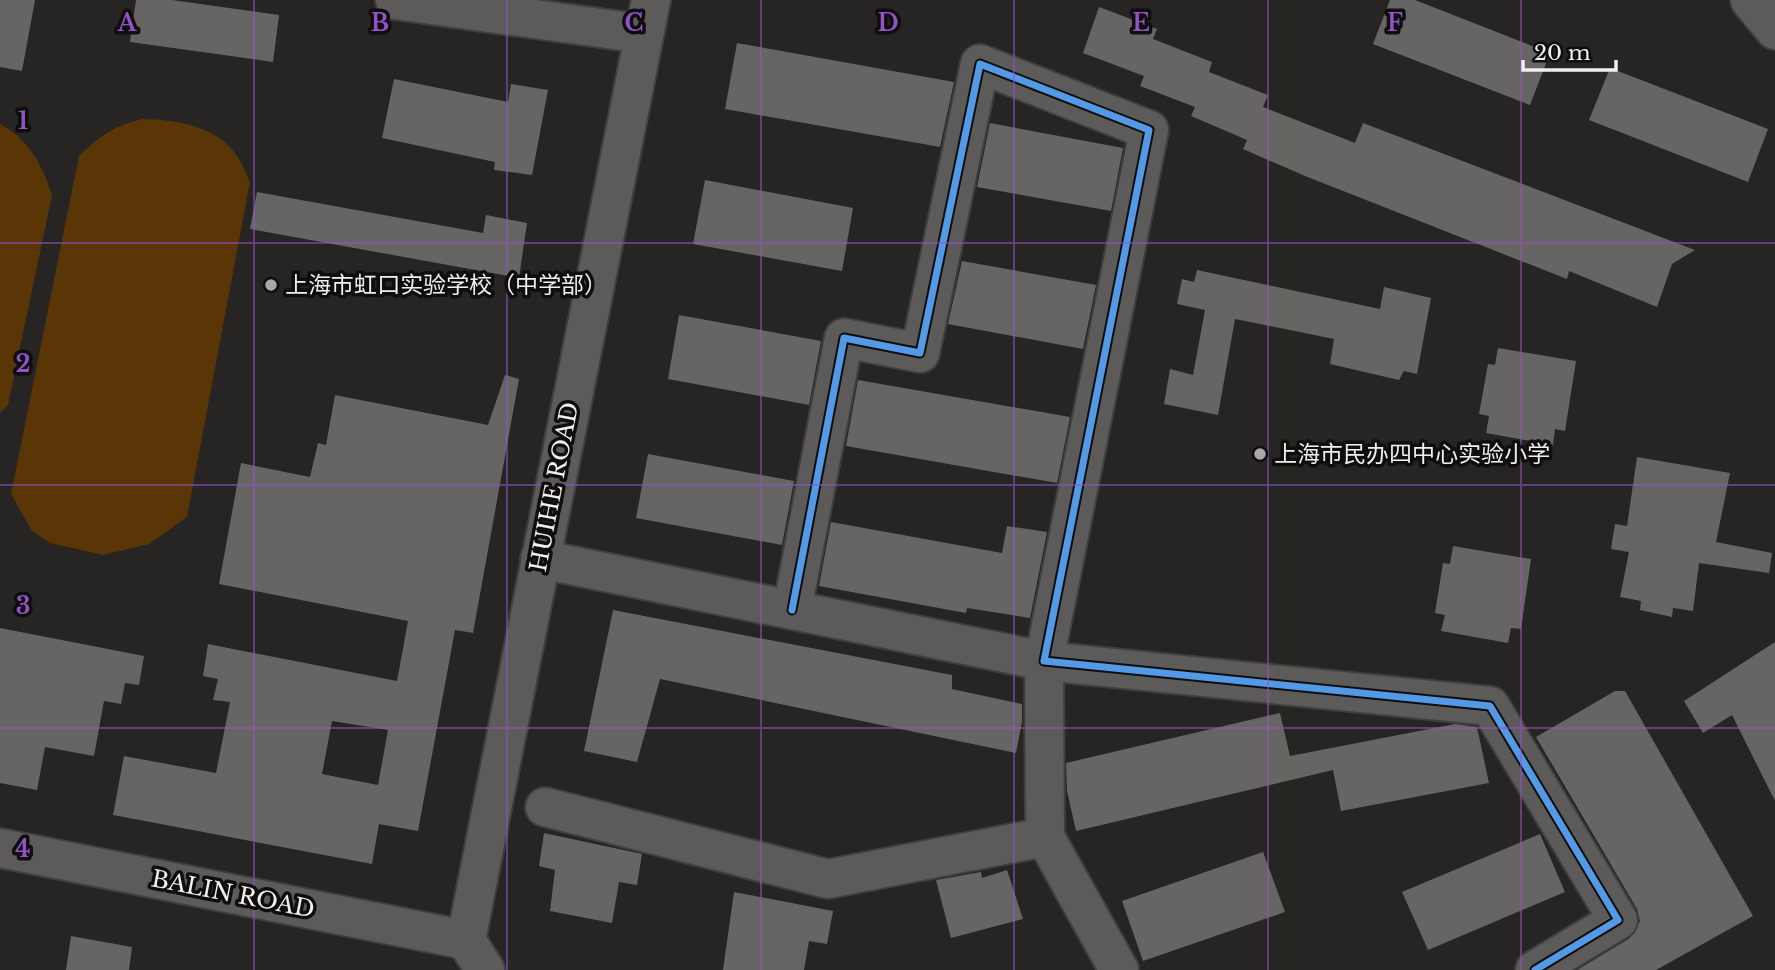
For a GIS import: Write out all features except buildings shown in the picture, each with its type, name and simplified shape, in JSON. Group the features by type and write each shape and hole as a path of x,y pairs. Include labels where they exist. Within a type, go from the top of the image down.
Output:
{"street":[{"path":"395,0 648,17"},
{"path":"1750,0 1775,30"},
{"name":"HUIHE ROAD","path":"476,955 540,559 648,17"},
{"path":"792,610 844,338 920,352 980,64 1149,131 1044,660 1045,837 1119,970"},
{"path":"540,559 1044,660 1490,706 1619,920 1535,970"},
{"path":"545,807 828,879 1045,837"},
{"name":"BALIN ROAD","path":"0,848 476,955"}],"shaded area":[{"path":"143,119 193,126 215,136 236,155 250,182 187,517 149,544 103,555 50,543 32,531 11,494 79,156 108,132"},
{"path":"0,124 27,145 44,173 52,195 8,405 0,413"}],"cycle path":[{"path":"792,610 844,338 920,353 980,64 1149,130 1044,661 1490,706 1618,920 1535,970"}],"place":[{"name":"上海市虹口实验学校（中学部）","path":"271,285"},
{"name":"上海市民办四中心实验小学","path":"1260,454"}]}
